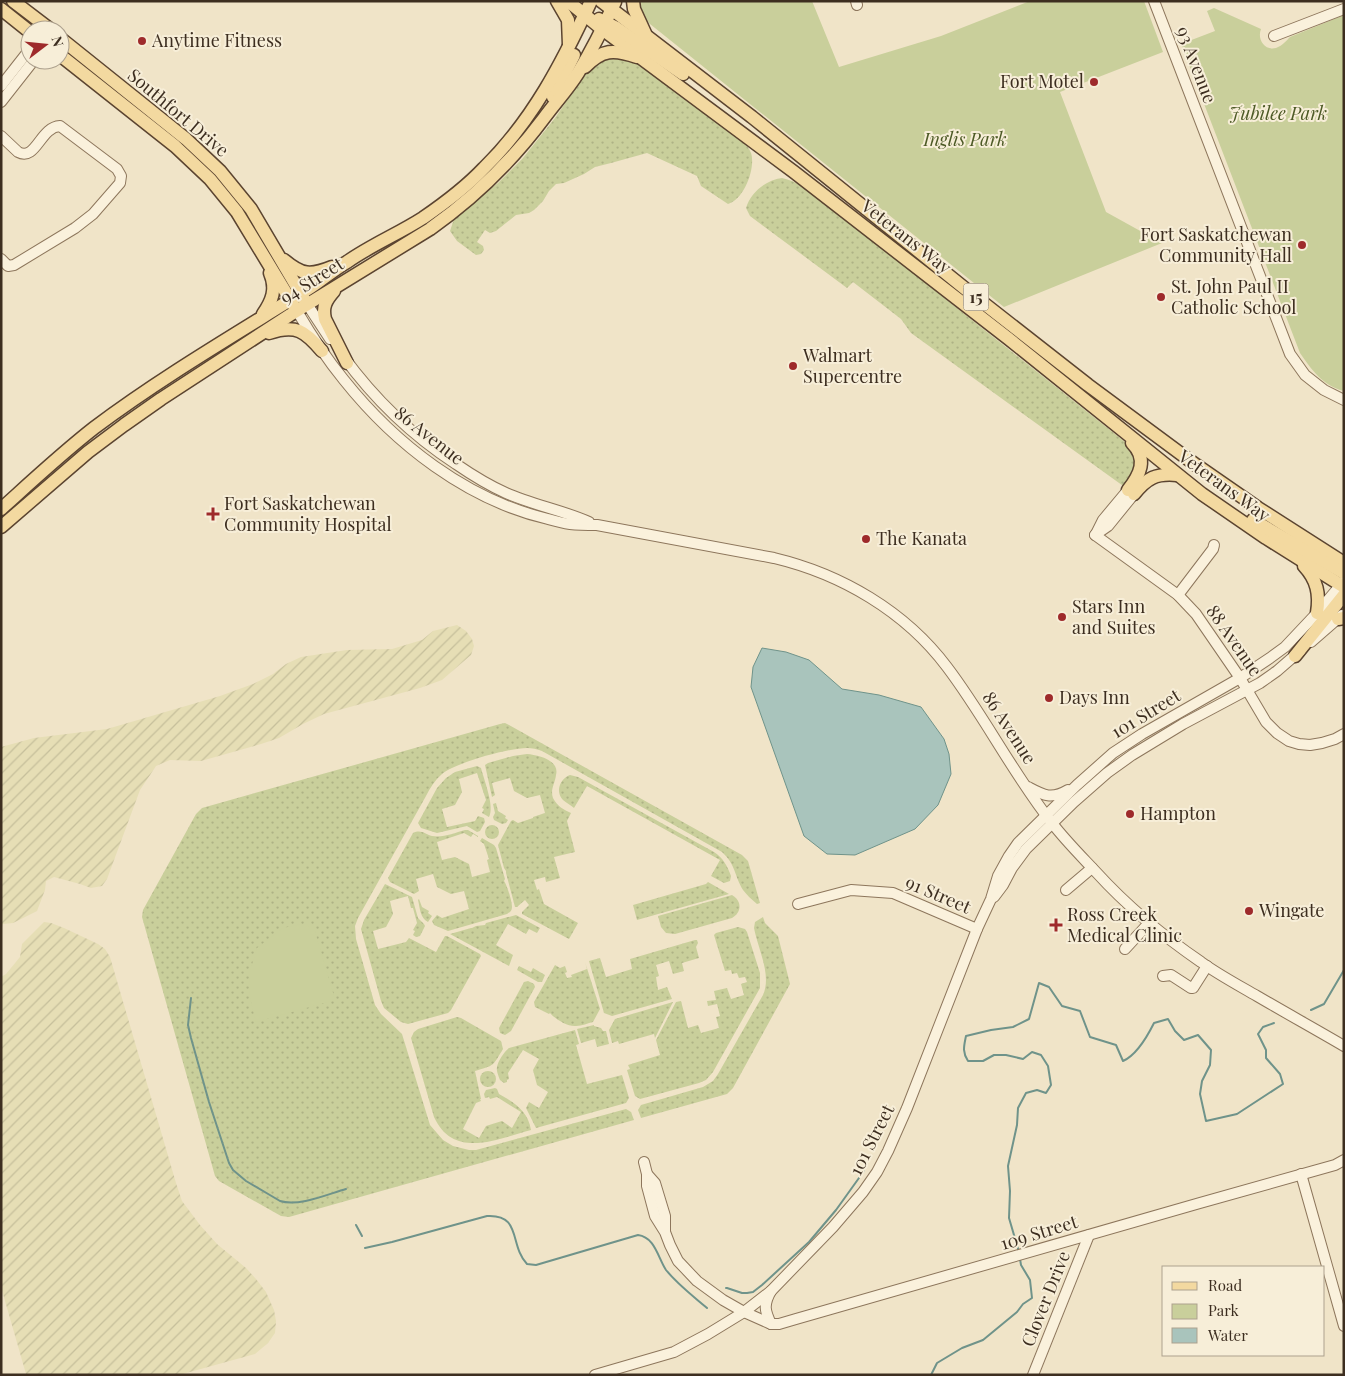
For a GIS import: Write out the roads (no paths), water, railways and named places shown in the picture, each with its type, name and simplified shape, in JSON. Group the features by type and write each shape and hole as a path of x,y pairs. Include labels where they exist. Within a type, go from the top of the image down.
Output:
{"main road":[{"path":"13,1 36,20"},
{"path":"557,1 568,20 568,48"},
{"name":"Veterans Way","path":"568,1 598,9 646,35 1088,384 1258,508 1344,563"},
{"path":"633,1 634,9 646,35"},
{"path":"1,9 20,24"},
{"path":"544,117 598,9 615,27 739,113 752,117"},
{"name":"94 Street","path":"1,527 88,452 161,399 255,338 348,261 422,218 484,169 533,111 568,48 598,9"},
{"name":"94 Street","path":"1,509 60,455 147,390 261,317 340,285 430,228 496,175 534,132 578,74 598,9"},
{"name":"Veterans Way","path":"598,9 644,59 1009,339 1202,494 1297,559 1343,584"},
{"name":"Southfort Drive","path":"70,46 138,99 217,167 251,209 280,256 299,302"},
{"path":"578,74 592,59 601,54 611,52 628,54 644,59"},
{"name":"Southfort Drive","path":"70,63 175,146 198,167 237,212 260,250 299,302"},
{"path":"260,250 274,284 270,304 261,317"},
{"path":"280,256 296,270 306,274 322,271 348,261"},
{"path":"340,285 328,298 324,313 325,319 347,363"},
{"path":"255,338 279,330 293,329 306,334 322,350"},
{"path":"1113,423 1136,448 1140,456 1141,469 1131,492"},
{"path":"1131,492 1155,476 1166,474 1178,475"},
{"path":"1202,494 1213,495 1343,584 1295,656"},
{"path":"1316,545 1344,553"},
{"path":"1297,559 1311,573 1317,585 1319,601 1317,613"}],"street":[{"name":"93 Avenue","path":"1154,1 1290,354 1305,375 1324,390 1344,400"},
{"path":"1274,36 1344,9"},
{"path":"1,86 20,62"},
{"path":"1,102 26,70"},
{"path":"1,136 18,152 26,155 48,130 60,126 117,169 121,178 120,183 93,214 75,228 14,265 8,266 1,260"},
{"name":"86 Avenue","path":"299,302 322,350 343,380 377,417 422,457 492,500 530,515 569,524 596,525 795,563 830,577 888,610 917,634 946,665 1049,819 1123,900 1177,945 1207,966 1344,1046"},
{"name":"86 Avenue","path":"299,302 375,397 396,419 433,449 493,487 596,525"},
{"name":"88 Avenue","path":"1131,492 1103,520 1095,535 1178,595 1196,614 1248,690 1266,722 1277,733 1289,741 1310,745 1329,741 1344,734"},
{"path":"1178,595 1214,546"},
{"name":"101 Street","path":"595,1375 674,1352 744,1312 771,1290 833,1227 863,1192 877,1172 888,1151 907,1108 977,929 991,899 1049,819 1077,785 1113,753 1142,734 1240,678 1285,647 1343,584"},
{"name":"101 Street","path":"1049,819 1132,755 1183,724 1271,676 1342,617"},
{"path":"1026,786 1050,796 1060,794 1077,785"},
{"path":"1066,890 1092,868"},
{"name":"91 Street","path":"798,904 851,890 893,893 977,929"},
{"path":"1124,949 1149,922"},
{"path":"1163,976 1171,975 1192,988 1207,966"},
{"name":"109 Street","path":"771,1324 779,1324 1016,1257 1335,1165 1344,1160"},
{"path":"644,1162 647,1174 655,1182 665,1216 665,1232 678,1261 697,1281 744,1312 771,1324"},
{"path":"1301,1174 1344,1326"},
{"name":"Clover Drive","path":"1033,1375 1089,1235"},
{"path":"771,1290 765,1306 771,1324"}],"water":[{"path":"762,648 786,652 809,660 842,689 879,695 921,707 944,739 949,754 951,774 938,805 915,829 855,855 827,854 804,836 751,687 753,667"}],"waterway":[{"path":"1311,1010 1324,1004 1344,970"},
{"path":"1019,1252 1009,1218 1010,1191 1008,1166 1017,1125 1018,1108 1026,1093 1037,1090 1046,1093 1051,1085 1048,1066 1041,1055 1032,1052 1023,1059 1006,1055 994,1055 983,1061 968,1061 964,1052 966,1036 1013,1027 1029,1019 1039,983 1049,987 1062,1006 1080,1011 1090,1037 1116,1045 1123,1061 1137,1050 1154,1023 1168,1019 1175,1031 1184,1040 1198,1035 1211,1050 1210,1065 1202,1081 1200,1094 1206,1121 1237,1114 1283,1084 1280,1074 1266,1058 1266,1050 1258,1034 1263,1027 1274,1023"},
{"path":"191,998 188,1025 191,1038 209,1102 233,1170 246,1181 280,1201 304,1201 346,1189"},
{"path":"726,1288 747,1293 753,1292 762,1285 809,1242 836,1210 864,1171"},
{"path":"365,1248 487,1216 498,1217 510,1225 518,1248 527,1264 536,1265 638,1235 644,1237 652,1244 666,1270 707,1308"},
{"path":"356,1225 362,1236"},
{"path":"931,1375 937,1363 962,1348 983,1340 1032,1298 1030,1280 1021,1265 1020,1259"}],"place":[{"name":"Anytime Fitness","path":"142,41"},
{"name":"Fort Motel","path":"1094,82"},
{"name":"Fort Saskatchewan Community Hall","path":"1302,245"},
{"name":"St. John Paul II Catholic School","path":"1161,297"},
{"name":"Walmart Supercentre","path":"793,366"},
{"name":"Fort Saskatchewan Community Hospital","path":"213,514"},
{"name":"The Kanata","path":"866,539"},
{"name":"Stars Inn and Suites","path":"1062,617"},
{"name":"Days Inn","path":"1049,698"},
{"name":"Hampton","path":"1130,814"},
{"name":"Wingate","path":"1249,911"},
{"name":"Ross Creek Medical Clinic","path":"1056,925"}],"park label":[{"name":"Jubilee Park","path":"1278,114"},
{"name":"Inglis Park","path":"965,140"}]}
